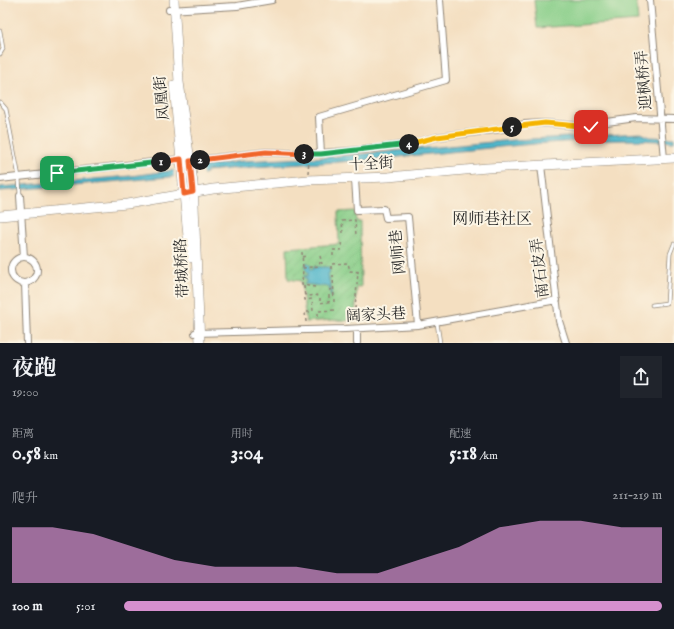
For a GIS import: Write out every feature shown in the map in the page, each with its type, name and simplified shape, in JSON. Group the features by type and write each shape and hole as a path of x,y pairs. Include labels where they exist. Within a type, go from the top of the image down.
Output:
{"main road":[{"name":"凤凰街","path":"168,0 172,10 188,188"},
{"name":"凤凰街","path":"172,10 174,0"},
{"name":"十全街","path":"0,216 127,204 188,188 308,180 355,179 541,165 674,158"},
{"name":"带城桥路","path":"188,188 197,332 200,343"},
{"name":"带城桥路","path":"195,343 197,332"}],"street":[{"path":"172,10 237,6 272,0"},
{"path":"321,154 319,116 446,80 440,0"},
{"name":"迎枫桥弄","path":"650,0 664,158"},
{"path":"0,179 266,152 321,154 414,143 437,137 502,129 525,124 545,123 591,127 607,122 636,118 660,120 674,119"},
{"name":"南石皮弄","path":"541,165 559,321 566,343"},
{"name":"网师巷","path":"355,179 357,210 384,209 386,218 408,217 418,325"},
{"path":"20,196 24,257"},
{"path":"24,257 33,260 38,270 34,279 25,283 15,280 11,271 15,261 24,257"},
{"path":"25,283 26,343"},
{"name":"阔家头巷","path":"197,332 357,329 418,325 437,323 557,300"},
{"path":"357,329 358,343"}],"lane":[{"path":"0,31 3,50 0,54"},
{"path":"0,102 6,109 20,178 20,196"},
{"path":"652,304 667,303 670,254 674,244"},
{"path":"437,323 440,343"}],"path":[{"path":"308,175 309,157"},
{"path":"343,233 342,221 355,220 356,237"},
{"path":"333,256 333,250 341,250 343,241"},
{"path":"302,252 304,268 302,285 304,286 305,300 312,299 312,311 305,312 306,322"},
{"path":"302,257 306,256"},
{"path":"320,256 322,264"},
{"path":"304,268 320,266 320,262"},
{"path":"331,271 332,265 348,263 350,271 362,272"},
{"path":"354,321 358,272"},
{"path":"304,294 309,296 316,294 320,297 320,303 334,302 331,289 333,275"},
{"path":"304,286 315,287"},
{"path":"329,295 329,302"},
{"path":"318,316 318,311 334,310"}],"green space":[{"path":"534,0 636,0 638,21 537,28"},
{"path":"355,211 356,221 360,221 361,287 357,287 355,321 334,320 306,322 301,281 288,279 287,248 339,244 338,212"}],"water":[{"path":"641,133 650,137 674,138 674,142 605,140 536,144 374,159 207,171 205,174 0,191 0,187 131,176 243,161 329,157 514,140"},
{"path":"307,262 311,266 310,269 312,270 314,267 329,267 330,272 328,274 331,297 329,287 304,284 307,281 304,276 308,276 308,272 305,269"}],"pier":[{"path":"202,164 203,175 174,179 174,168"}],"district":[{"name":"网师巷社区","path":"492,220"}],"route":[{"path":"57,173 69,173 181,159 184,194 193,192 190,161 266,152 321,154 373,149 414,143 454,134 502,129 525,124 545,123 575,127 591,127"}]}
